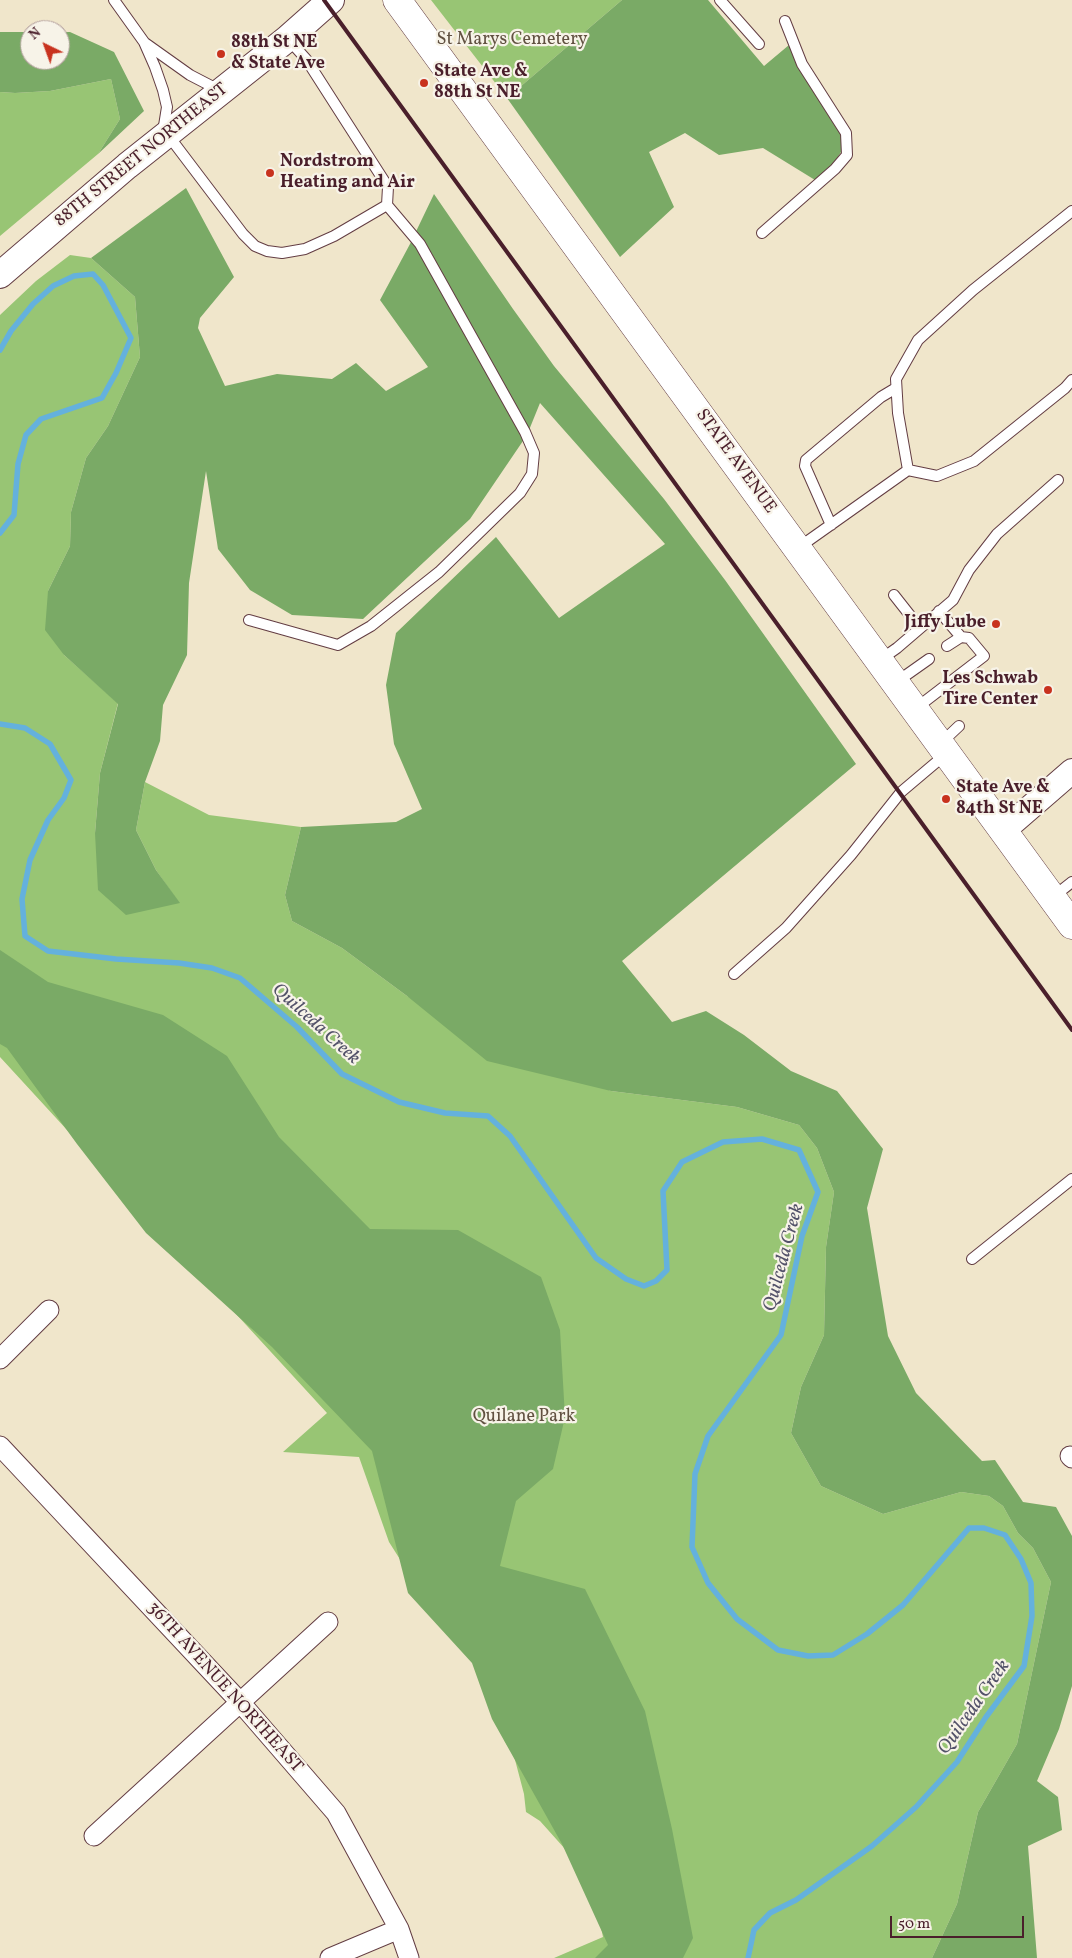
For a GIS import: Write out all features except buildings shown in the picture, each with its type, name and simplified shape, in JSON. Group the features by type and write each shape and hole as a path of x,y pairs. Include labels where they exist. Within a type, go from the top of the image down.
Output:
{"main road":[{"name":"88TH STREET NORTHEAST","path":"0,275 127,166 287,39 331,0"},
{"name":"STATE AVENUE","path":"397,0 895,683 915,709 949,741 1003,830 1062,890 1072,925"}],"street":[{"path":"1003,830 1072,771"},
{"path":"0,1358 49,1310"},
{"name":"36TH AVENUE NORTHEAST","path":"0,1446 240,1702 336,1813 399,1929 409,1958"},
{"path":"94,1836 328,1622"},
{"path":"330,1958 399,1929"}],"lane":[{"path":"114,0 144,42 163,90 167,107 165,137 243,234 255,246 266,251 282,253 305,248 334,236 387,205"},
{"path":"720,0 759,44"},
{"path":"762,233 835,169 847,155 846,133 802,64 785,21"},
{"path":"249,620 338,645 371,626 439,572 520,493 532,474 534,453 525,432 420,244 387,205 388,187 306,59 287,39"},
{"path":"144,42 190,75 222,91"},
{"path":"908,470 898,412 896,379 918,340 973,290 1072,210"},
{"path":"797,548 908,470 937,476 974,461 1065,388 1072,380"},
{"path":"831,525 805,466 806,460 881,397 896,388"},
{"path":"879,660 953,600 969,570 997,534 1058,480"},
{"path":"894,595 920,628"},
{"path":"939,612 961,637"},
{"path":"915,709 984,656 969,638 961,637 947,646"},
{"path":"895,683 929,659"},
{"path":"734,974 786,928 851,855 901,792 949,741"},
{"path":"972,1259 1072,1179"}],"green space":[{"name":"St Marys Cemetery","path":"431,0 622,0 507,98"},
{"path":"622,0 708,0 764,66 789,45 841,132 843,142 841,152 834,163 815,180 763,148 719,155 685,133 649,152 674,207 620,257 507,98"},
{"path":"0,32 20,32 20,70 70,70 70,32 114,52 144,111 98,154 120,119 111,79 50,91 0,92"},
{"path":"111,79 120,119 98,154 0,236 0,92 50,91"},
{"path":"186,188 234,277 200,318 198,328 225,386 277,374 332,379 356,363 386,391 428,367 380,300 434,194 554,366 664,499 725,580 856,764 622,961 672,1022 706,1011 744,1035 791,1071 837,1091 883,1149 867,1208 888,1336 916,1393 982,1461 995,1460 1023,1502 1056,1507 1072,1536 1072,1686 1059,1729 1037,1781 1058,1797 1062,1830 1028,1846 1037,1958 932,1958 957,1904 978,1812 1017,1744 1051,1582 1033,1548 1018,1533 1003,1506 989,1496 961,1492 883,1514 821,1486 791,1433 801,1387 824,1335 826,1247 834,1192 817,1148 799,1125 737,1107 611,1091 487,1061 407,996 342,948 292,921 285,895 301,827 396,822 422,809 394,744 386,685 396,633 496,537 559,618 665,544 540,403 527,435 470,519 363,619 292,615 250,590 218,549 206,471 189,583 187,655 163,705 160,741 145,782 136,830 156,870 180,903 126,915 98,890 95,833 100,773 118,704 64,655 45,630 48,591 70,546 71,512 86,458 108,426 140,357 135,297 91,258"},
{"name":"Quilane Park","path":"70,255 91,258 135,297 140,357 108,426 86,458 71,512 70,546 48,591 64,655 118,703 100,773 95,833 179,903 156,870 136,830 145,782 209,815 301,827 285,895 292,921 342,948 407,996 611,1091 737,1107 799,1125 817,1148 834,1192 826,1247 824,1335 801,1387 791,1433 821,1486 883,1514 961,1492 989,1496 1003,1506 1018,1533 1033,1548 1051,1582 1017,1744 978,1812 957,1904 932,1958 554,1958 603,1937 591,1878 540,1821 526,1812 524,1794 514,1756 504,1740 526,1734 422,1594 389,1542 359,1457 283,1452 327,1413 0,1057 0,315 36,281"},
{"path":"0,950 48,982 163,1015 227,1056 279,1137 370,1229 458,1230 541,1277 560,1330 565,1417 553,1469 516,1501 500,1566 585,1589 645,1711 672,1829 693,1938 683,1958 595,1958 608,1945 562,1844 492,1719 472,1663 408,1593 372,1451 272,1347 146,1233 77,1144 7,1048 0,1044"}],"waterway":[{"name":"Quilceda Creek","path":"0,350 11,331 33,304 53,286 74,276 93,274 103,285 131,338 116,373 102,398 41,419 26,435 18,464 14,515 0,533"},
{"name":"Quilceda Creek","path":"0,724 25,728 50,744 71,780 64,798 48,820 30,860 22,899 25,936 48,951 116,959 179,963 212,968 240,978 297,1027 342,1074 399,1102 445,1113 488,1116 510,1136 596,1258 626,1279 644,1286 656,1281 667,1270 663,1191 682,1162 723,1142 762,1139 799,1150 818,1192 802,1236 781,1335 708,1436 695,1474 692,1547 708,1583 737,1619 778,1650 808,1656 833,1655 867,1634 903,1605 969,1528 984,1528 1005,1535 1021,1559 1031,1583 1032,1616 1024,1666 986,1717 957,1762 916,1807 872,1846 796,1900 770,1913 754,1930 748,1958"}],"railway":[{"path":"324,0 1072,1030"}],"place":[{"name":"88th St NE & State Ave","path":"221,54"},
{"name":"State Ave & 88th St NE","path":"424,83"},
{"name":"Nordstrom Heating and Air","path":"270,173"},
{"name":"Jiffy Lube","path":"996,624"},
{"name":"Les Schwab Tire Center","path":"1048,690"},
{"name":"State Ave & 84th St NE","path":"946,799"}]}
